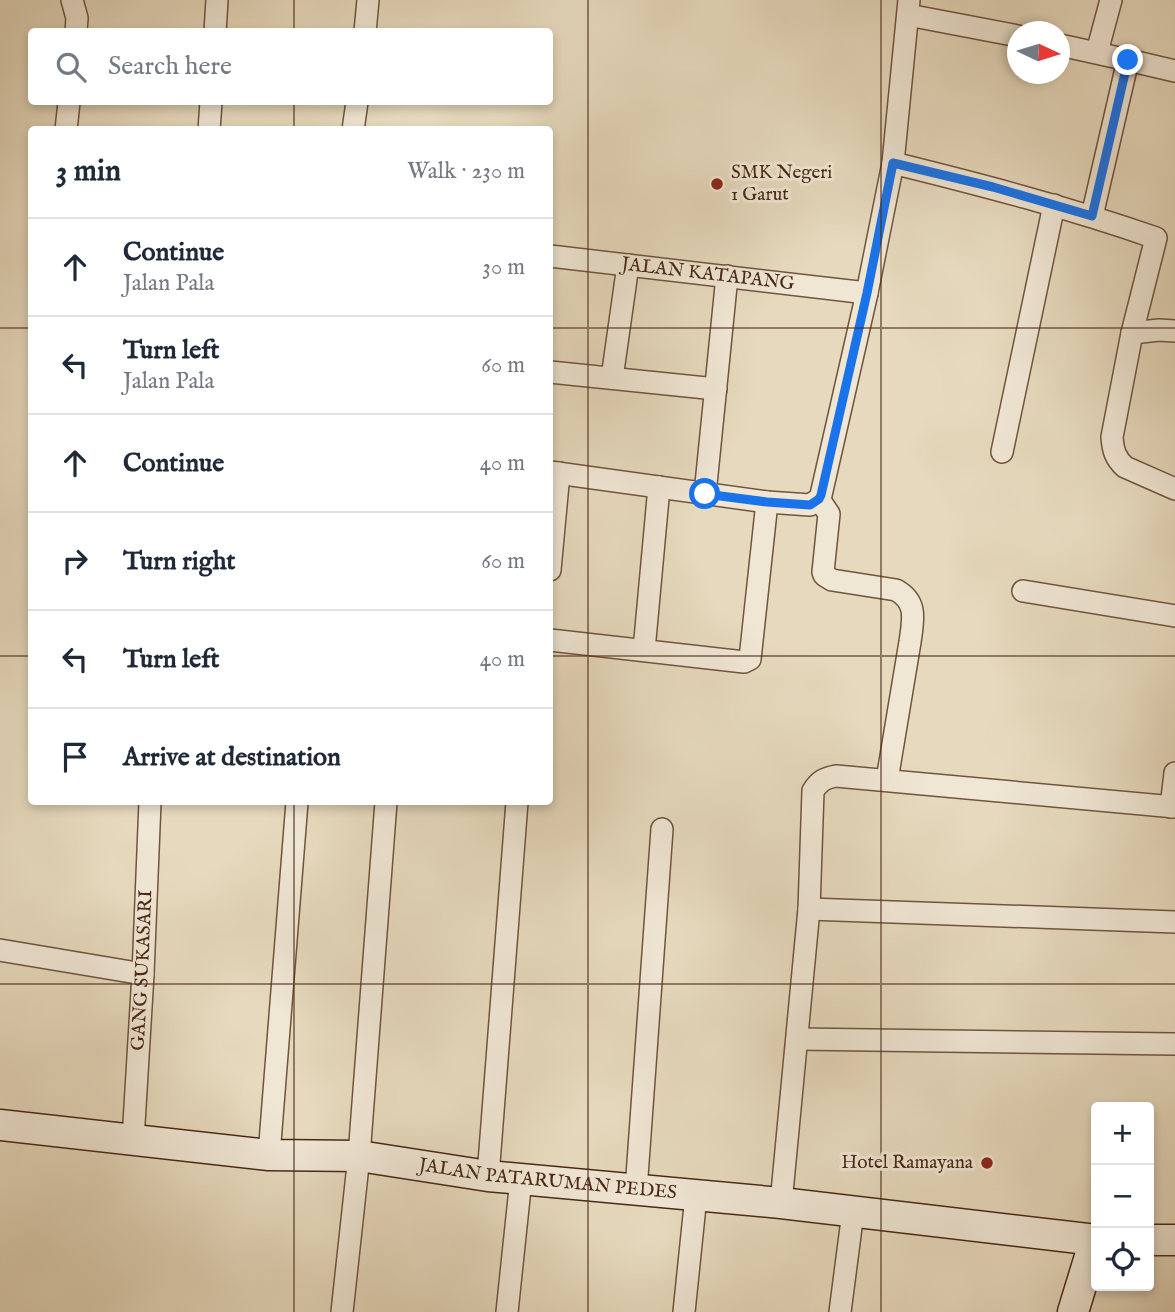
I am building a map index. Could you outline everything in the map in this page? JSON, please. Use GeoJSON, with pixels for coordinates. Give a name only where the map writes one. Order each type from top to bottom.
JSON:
{"type":"FeatureCollection","features":[{"type":"Feature","properties":{"kind":"street"},"geometry":{"type":"LineString","coordinates":[[72,0],[76,28]]}},
{"type":"Feature","properties":{"kind":"street"},"geometry":{"type":"LineString","coordinates":[[215,28],[217,0]]}},
{"type":"Feature","properties":{"kind":"street"},"geometry":{"type":"LineString","coordinates":[[365,28],[368,0]]}},
{"type":"Feature","properties":{"kind":"street"},"geometry":{"type":"LineString","coordinates":[[1097,52],[1111,0]]}},
{"type":"Feature","properties":{"kind":"street"},"geometry":{"type":"LineString","coordinates":[[553,497],[554,473],[767,502],[810,505],[819,499],[867,293],[893,163],[909,8],[1007,33]]}},
{"type":"Feature","properties":{"kind":"street"},"geometry":{"type":"LineString","coordinates":[[1070,47],[1175,71]]}},
{"type":"Feature","properties":{"kind":"street"},"geometry":{"type":"LineString","coordinates":[[1092,216],[1128,60]]}},
{"type":"Feature","properties":{"kind":"street"},"geometry":{"type":"LineString","coordinates":[[66,126],[69,105]]}},
{"type":"Feature","properties":{"kind":"street"},"geometry":{"type":"LineString","coordinates":[[209,126],[211,105]]}},
{"type":"Feature","properties":{"kind":"street"},"geometry":{"type":"LineString","coordinates":[[354,126],[357,105]]}},
{"type":"Feature","properties":{"kind":"street"},"geometry":{"type":"LineString","coordinates":[[893,163],[993,187],[1166,241],[1132,333],[1112,437],[1113,451],[1125,467],[1175,489]]}},
{"type":"Feature","properties":{"kind":"street"},"geometry":{"type":"LineString","coordinates":[[1003,452],[1054,205]]}},
{"type":"Feature","properties":{"kind":"street","name":"JALAN KATAPANG"},"geometry":{"type":"LineString","coordinates":[[553,256],[867,293]]}},
{"type":"Feature","properties":{"kind":"street"},"geometry":{"type":"LineString","coordinates":[[612,378],[628,265]]}},
{"type":"Feature","properties":{"kind":"street"},"geometry":{"type":"LineString","coordinates":[[705,494],[727,276]]}},
{"type":"Feature","properties":{"kind":"street"},"geometry":{"type":"LineString","coordinates":[[1132,333],[1175,331]]}},
{"type":"Feature","properties":{"kind":"street"},"geometry":{"type":"LineString","coordinates":[[553,372],[716,389]]}},
{"type":"Feature","properties":{"kind":"street"},"geometry":{"type":"LineString","coordinates":[[645,650],[659,487]]}},
{"type":"Feature","properties":{"kind":"street"},"geometry":{"type":"LineString","coordinates":[[819,499],[829,514],[824,575],[832,580],[896,590],[905,595],[911,605],[913,620],[910,642],[887,780]]}},
{"type":"Feature","properties":{"kind":"street"},"geometry":{"type":"LineString","coordinates":[[553,640],[748,661],[767,502]]}},
{"type":"Feature","properties":{"kind":"street"},"geometry":{"type":"LineString","coordinates":[[1023,591],[1175,616]]}},
{"type":"Feature","properties":{"kind":"street"},"geometry":{"type":"LineString","coordinates":[[781,1203],[809,909],[813,791],[817,783],[836,776],[1173,807],[1175,773]]}},
{"type":"Feature","properties":{"kind":"street","name":"GANG SUKASARI"},"geometry":{"type":"LineString","coordinates":[[133,1140],[150,805]]}},
{"type":"Feature","properties":{"kind":"street"},"geometry":{"type":"LineString","coordinates":[[269,1155],[297,805]]}},
{"type":"Feature","properties":{"kind":"street"},"geometry":{"type":"LineString","coordinates":[[342,1312],[359,1156],[386,805]]}},
{"type":"Feature","properties":{"kind":"street"},"geometry":{"type":"LineString","coordinates":[[488,1176],[517,805]]}},
{"type":"Feature","properties":{"kind":"street"},"geometry":{"type":"LineString","coordinates":[[636,1190],[662,829]]}},
{"type":"Feature","properties":{"kind":"street"},"geometry":{"type":"LineString","coordinates":[[809,909],[1175,922]]}},
{"type":"Feature","properties":{"kind":"street"},"geometry":{"type":"LineString","coordinates":[[0,950],[143,974]]}},
{"type":"Feature","properties":{"kind":"street"},"geometry":{"type":"LineString","coordinates":[[797,1038],[1175,1044]]}},
{"type":"Feature","properties":{"kind":"street","name":"JALAN PATARUMAN PEDES"},"geometry":{"type":"LineString","coordinates":[[0,1125],[269,1155],[359,1156],[488,1176],[781,1203],[1091,1239]]}},
{"type":"Feature","properties":{"kind":"street"},"geometry":{"type":"LineString","coordinates":[[507,1312],[521,1179]]}},
{"type":"Feature","properties":{"kind":"street"},"geometry":{"type":"LineString","coordinates":[[684,1312],[696,1196]]}},
{"type":"Feature","properties":{"kind":"street"},"geometry":{"type":"LineString","coordinates":[[840,1312],[853,1212]]}},
{"type":"Feature","properties":{"kind":"street"},"geometry":{"type":"LineString","coordinates":[[1154,1240],[1175,1240]]}},
{"type":"Feature","properties":{"kind":"street"},"geometry":{"type":"LineString","coordinates":[[1073,1312],[1091,1256]]}},
{"type":"Feature","properties":{"kind":"place","name":"SMK Negeri 1 Garut"},"geometry":{"type":"Point","coordinates":[717,184]}},
{"type":"Feature","properties":{"kind":"place","name":"Hotel Ramayana"},"geometry":{"type":"Point","coordinates":[987,1163]}},
{"type":"Feature","properties":{"kind":"route"},"geometry":{"type":"LineString","coordinates":[[705,494],[810,505],[819,499],[867,293],[893,163],[993,187],[1092,216],[1128,60]]}}]}
